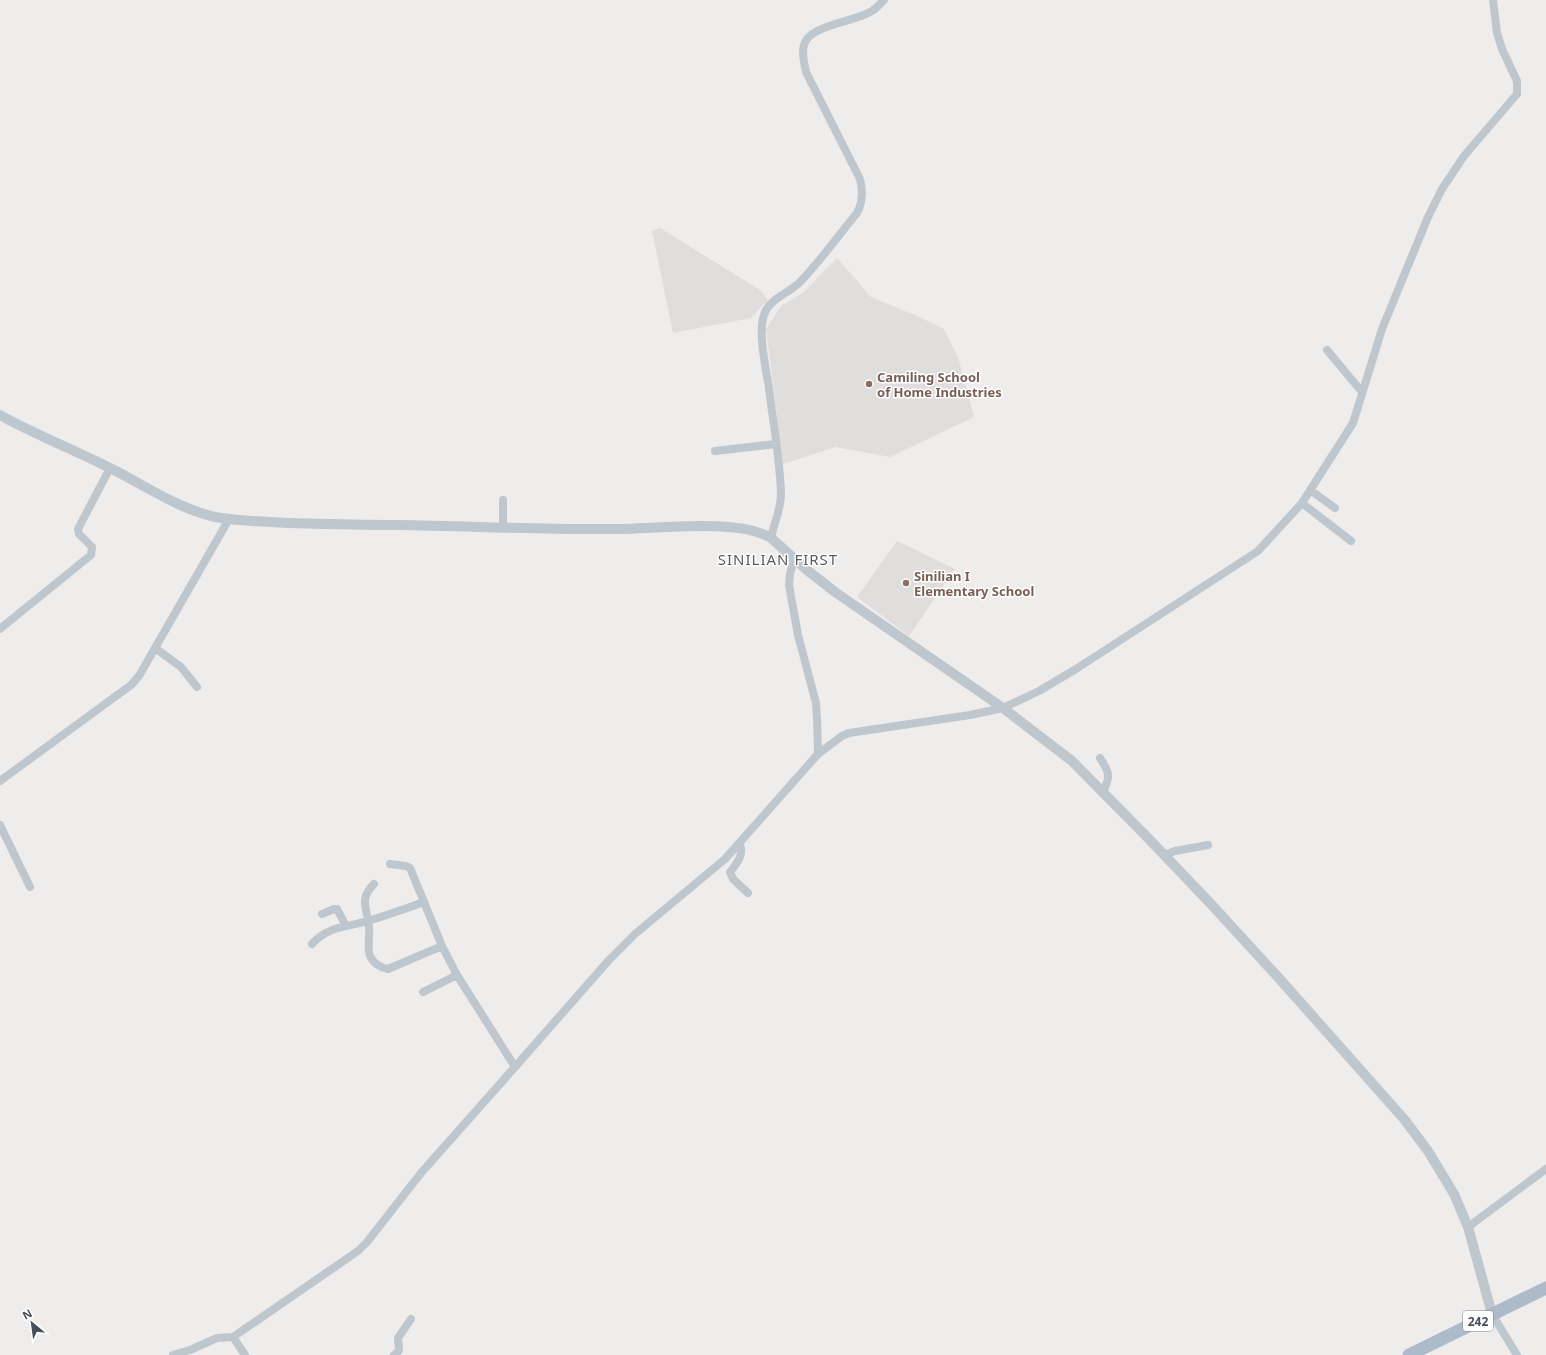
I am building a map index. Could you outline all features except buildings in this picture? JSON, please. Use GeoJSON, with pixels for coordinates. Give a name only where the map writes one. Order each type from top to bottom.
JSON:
{"type":"FeatureCollection","features":[{"type":"Feature","properties":{"kind":"main road","name":"242"},"geometry":{"type":"LineString","coordinates":[[1409,1355],[1546,1288]]}},
{"type":"Feature","properties":{"kind":"street"},"geometry":{"type":"LineString","coordinates":[[771,538],[780,508],[781,495],[764,351],[762,329],[764,314],[770,304],[796,286],[808,273],[857,213],[860,207],[862,193],[860,179],[806,72],[804,45],[807,39],[817,31],[870,12],[884,0]]}},
{"type":"Feature","properties":{"kind":"street"},"geometry":{"type":"LineString","coordinates":[[173,1355],[190,1350],[218,1338],[233,1337],[358,1251],[367,1242],[421,1173],[609,960],[635,934],[725,859],[818,754],[842,736],[849,733],[970,715],[1003,708],[1039,691],[1076,669],[1258,551],[1302,503],[1353,423],[1382,329],[1428,216],[1438,196],[1464,156],[1517,94],[1517,81],[1502,49],[1497,33],[1493,0]]}},
{"type":"Feature","properties":{"kind":"street"},"geometry":{"type":"LineString","coordinates":[[1327,350],[1362,392]]}},
{"type":"Feature","properties":{"kind":"street"},"geometry":{"type":"LineString","coordinates":[[2,418],[110,468],[191,509],[209,515],[229,519],[322,524],[617,530],[722,527],[754,531],[771,538],[794,559],[835,592],[1003,708],[1072,761],[1164,855],[1277,976],[1404,1119],[1428,1151],[1454,1194],[1468,1227],[1492,1314],[1516,1355]]}},
{"type":"Feature","properties":{"kind":"street"},"geometry":{"type":"LineString","coordinates":[[715,451],[776,444]]}},
{"type":"Feature","properties":{"kind":"street"},"geometry":{"type":"LineString","coordinates":[[0,629],[91,555],[92,547],[80,534],[78,529],[110,468]]}},
{"type":"Feature","properties":{"kind":"street"},"geometry":{"type":"LineString","coordinates":[[1310,490],[1335,508]]}},
{"type":"Feature","properties":{"kind":"street"},"geometry":{"type":"LineString","coordinates":[[503,500],[503,527]]}},
{"type":"Feature","properties":{"kind":"street"},"geometry":{"type":"LineString","coordinates":[[1302,503],[1351,541]]}},
{"type":"Feature","properties":{"kind":"street"},"geometry":{"type":"LineString","coordinates":[[0,781],[127,690],[139,676],[229,519]]}},
{"type":"Feature","properties":{"kind":"street"},"geometry":{"type":"LineString","coordinates":[[794,559],[789,585],[798,635],[816,703],[818,719],[818,754]]}},
{"type":"Feature","properties":{"kind":"street"},"geometry":{"type":"LineString","coordinates":[[155,648],[181,667],[197,687]]}},
{"type":"Feature","properties":{"kind":"street"},"geometry":{"type":"LineString","coordinates":[[1100,758],[1108,770],[1109,775],[1107,784],[1102,793]]}},
{"type":"Feature","properties":{"kind":"street"},"geometry":{"type":"LineString","coordinates":[[0,825],[30,887]]}},
{"type":"Feature","properties":{"kind":"street"},"geometry":{"type":"LineString","coordinates":[[739,843],[742,851],[739,859],[730,872],[733,879],[748,893]]}},
{"type":"Feature","properties":{"kind":"street"},"geometry":{"type":"LineString","coordinates":[[1164,855],[1175,851],[1208,845]]}},
{"type":"Feature","properties":{"kind":"street"},"geometry":{"type":"LineString","coordinates":[[390,864],[410,868],[442,946],[457,975],[515,1066]]}},
{"type":"Feature","properties":{"kind":"street"},"geometry":{"type":"LineString","coordinates":[[374,884],[368,890],[365,904],[368,921],[370,957],[376,964],[388,969],[442,946]]}},
{"type":"Feature","properties":{"kind":"street"},"geometry":{"type":"LineString","coordinates":[[312,944],[325,932],[368,921],[424,902]]}},
{"type":"Feature","properties":{"kind":"street"},"geometry":{"type":"LineString","coordinates":[[322,914],[337,909],[346,926]]}},
{"type":"Feature","properties":{"kind":"street"},"geometry":{"type":"LineString","coordinates":[[422,992],[457,975]]}},
{"type":"Feature","properties":{"kind":"street"},"geometry":{"type":"LineString","coordinates":[[1468,1227],[1546,1169]]}},
{"type":"Feature","properties":{"kind":"street"},"geometry":{"type":"LineString","coordinates":[[394,1355],[397,1354],[399,1350],[398,1338],[412,1319]]}},
{"type":"Feature","properties":{"kind":"street"},"geometry":{"type":"LineString","coordinates":[[233,1337],[245,1355]]}},
{"type":"Feature","properties":{"kind":"shaded area"},"geometry":{"type":"Polygon","coordinates":[[[660,228],[760,290],[768,300],[751,318],[673,333],[652,231],[660,228]]]}},
{"type":"Feature","properties":{"kind":"shaded area","name":"Camiling School of Home Industries"},"geometry":{"type":"Polygon","coordinates":[[[837,258],[871,297],[944,329],[958,357],[974,417],[890,457],[836,447],[783,464],[766,329],[781,306],[803,293],[837,258]]]}},
{"type":"Feature","properties":{"kind":"shaded area","name":"Sinilian I Elementary School"},"geometry":{"type":"Polygon","coordinates":[[[897,541],[955,569],[909,636],[857,597],[897,541]]]}},
{"type":"Feature","properties":{"kind":"place","name":"Camiling School of Home Industries"},"geometry":{"type":"Point","coordinates":[869,384]}},
{"type":"Feature","properties":{"kind":"place","name":"Sinilian I Elementary School"},"geometry":{"type":"Point","coordinates":[906,583]}},
{"type":"Feature","properties":{"kind":"district","name":"SINILIAN FIRST"},"geometry":{"type":"Point","coordinates":[778,559]}}]}
